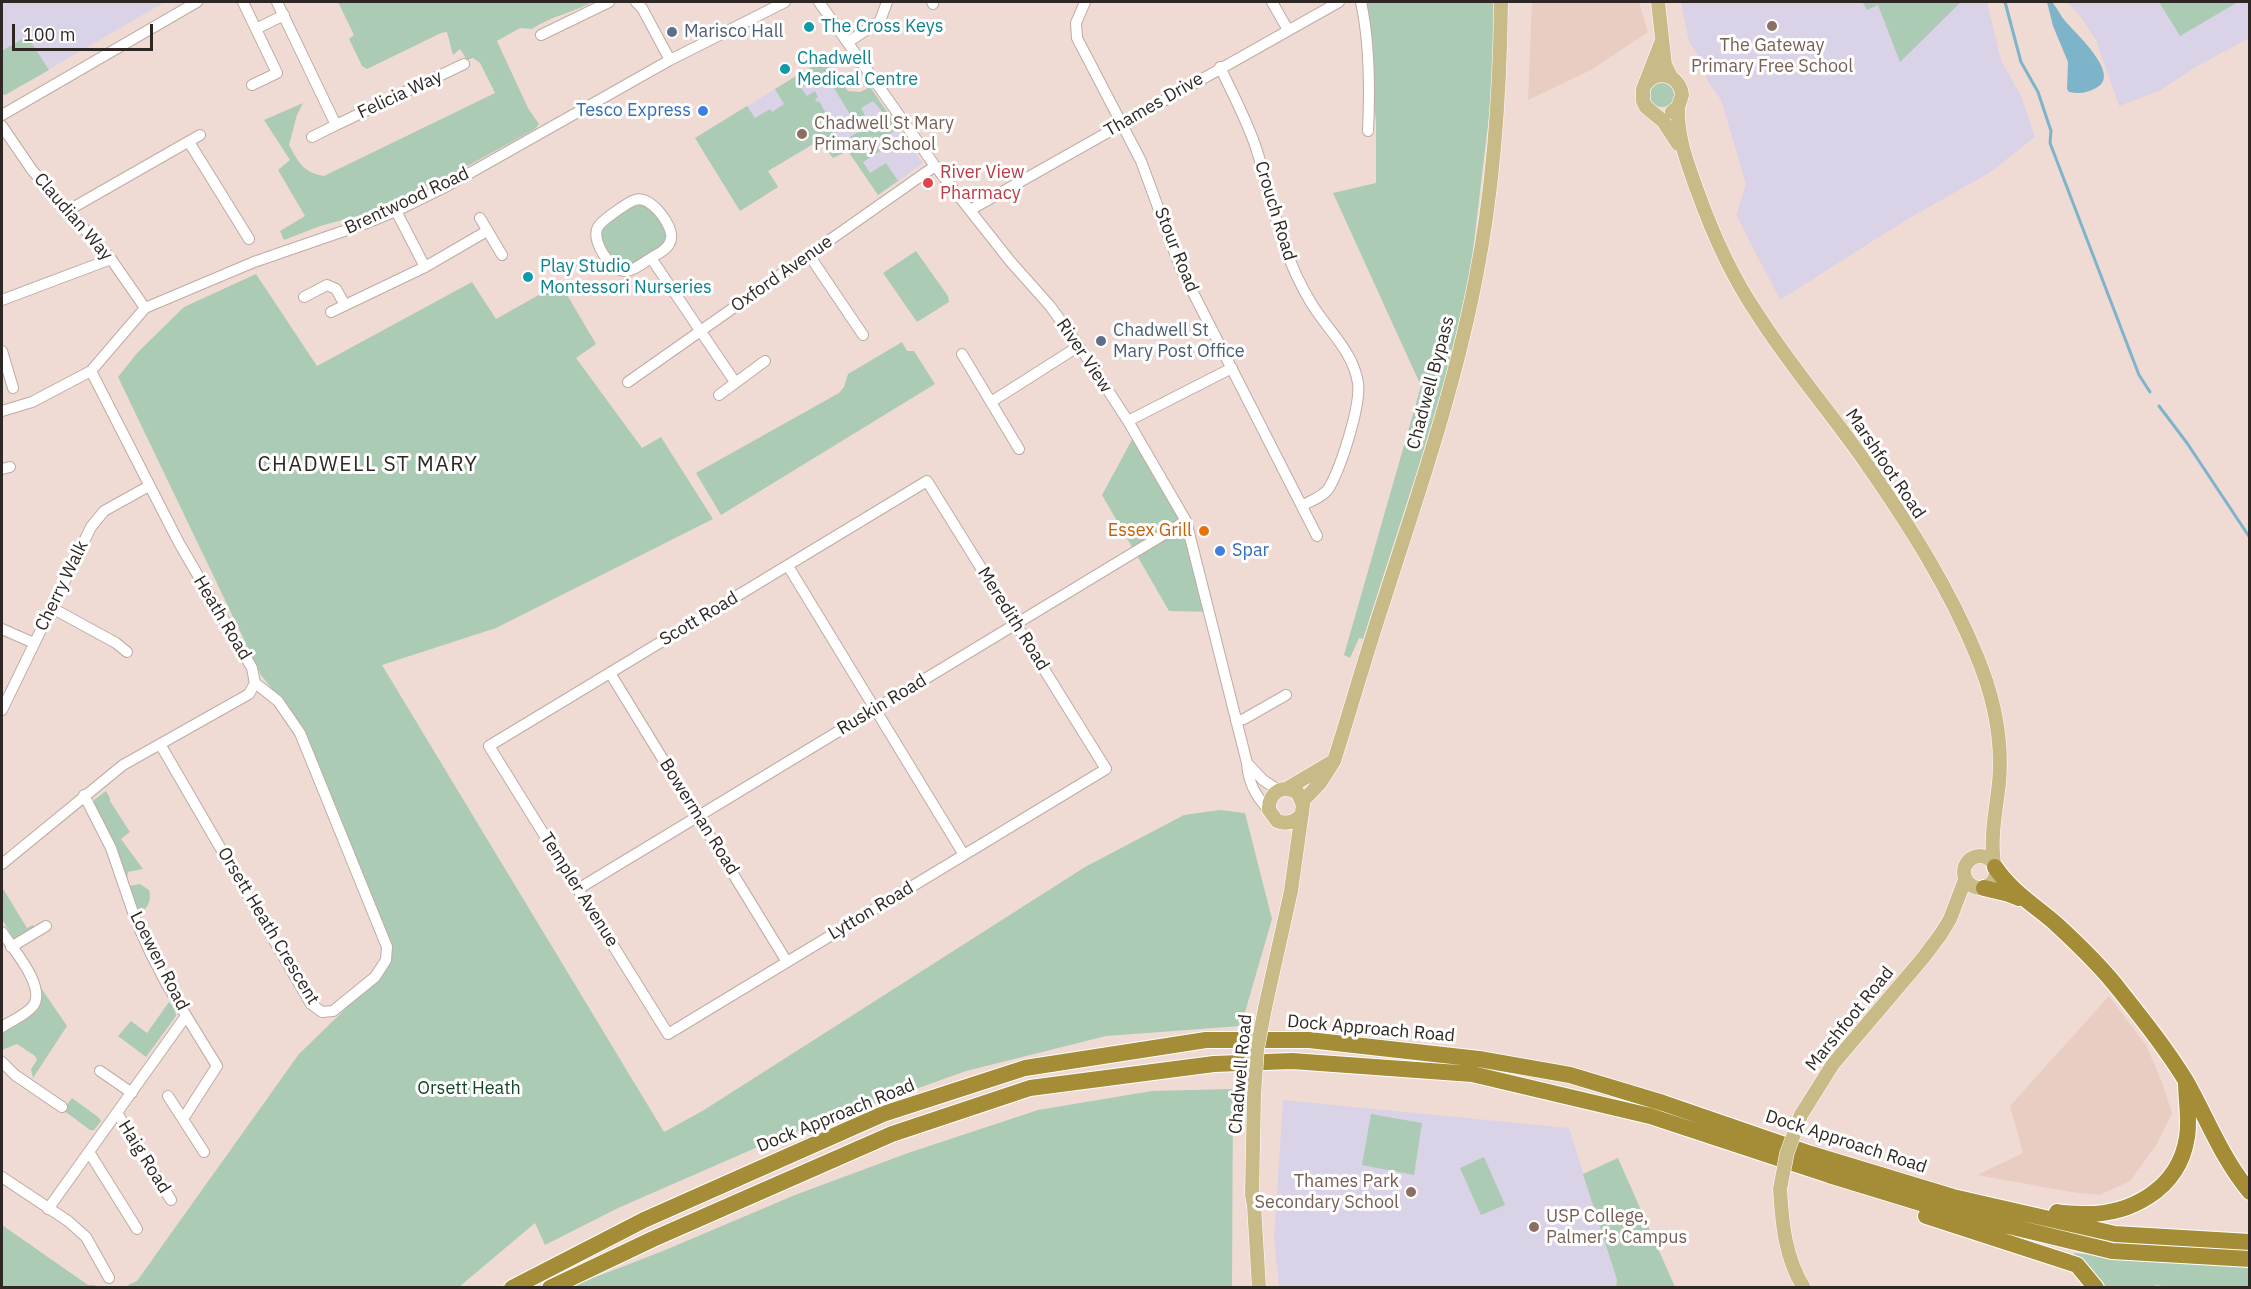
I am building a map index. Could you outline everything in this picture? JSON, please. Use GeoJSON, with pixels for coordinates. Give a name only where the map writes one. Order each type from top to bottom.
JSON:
{"type":"FeatureCollection","features":[{"type":"Feature","properties":{"kind":"highway"},"geometry":{"type":"LineString","coordinates":[[1994,866],[2012,889],[2054,922],[2101,968],[2171,1058],[2220,1148],[2250,1192]]}},
{"type":"Feature","properties":{"kind":"highway"},"geometry":{"type":"LineString","coordinates":[[1983,888],[2009,894],[2028,902]]}},
{"type":"Feature","properties":{"kind":"highway","name":"Dock Approach Road"},"geometry":{"type":"LineString","coordinates":[[512,1287],[644,1220],[883,1114],[1025,1068],[1206,1040],[1308,1040],[1479,1059],[1570,1075],[1684,1110],[1811,1154],[1953,1197],[2115,1234],[2250,1242]]}},
{"type":"Feature","properties":{"kind":"highway","name":"Dock Approach Road"},"geometry":{"type":"LineString","coordinates":[[550,1287],[653,1239],[903,1131],[1030,1088],[1214,1064],[1292,1061],[1472,1074],[1650,1116],[1947,1211],[2112,1251],[2250,1259]]}},
{"type":"Feature","properties":{"kind":"highway"},"geometry":{"type":"LineString","coordinates":[[1811,1154],[2012,1199],[2062,1213],[2093,1214],[2119,1211],[2145,1199],[2164,1184],[2176,1167],[2187,1138],[2186,1082]]}},
{"type":"Feature","properties":{"kind":"highway"},"geometry":{"type":"LineString","coordinates":[[1829,1175],[1920,1214],[2078,1265],[2096,1287]]}},
{"type":"Feature","properties":{"kind":"main road","name":"Chadwell Bypass"},"geometry":{"type":"LineString","coordinates":[[1302,807],[1334,761],[1452,380],[1476,277],[1490,197],[1501,75],[1501,2]]}},
{"type":"Feature","properties":{"kind":"main road","name":"Marshfoot Road"},"geometry":{"type":"LineString","coordinates":[[1658,2],[1665,65],[1682,91],[1678,107],[1683,152],[1712,229],[1748,300],[1889,497],[1967,632],[1986,680],[1994,710],[1999,756],[1992,851],[1994,866]]}},
{"type":"Feature","properties":{"kind":"main road","name":"Marshfoot Road"},"geometry":{"type":"LineString","coordinates":[[1661,43],[1643,89],[1643,101],[1646,107],[1656,114],[1669,129],[1683,152]]}},
{"type":"Feature","properties":{"kind":"main road"},"geometry":{"type":"LineString","coordinates":[[1643,89],[1652,77],[1663,75],[1671,77]]}},
{"type":"Feature","properties":{"kind":"main road"},"geometry":{"type":"LineString","coordinates":[[1656,114],[1668,114],[1678,107]]}},
{"type":"Feature","properties":{"kind":"main road"},"geometry":{"type":"LineString","coordinates":[[1283,789],[1298,793],[1302,807],[1293,822],[1282,823],[1273,818],[1269,810],[1270,799],[1283,789],[1334,761]]}},
{"type":"Feature","properties":{"kind":"main road","name":"Chadwell Road"},"geometry":{"type":"LineString","coordinates":[[1259,1287],[1252,1195],[1257,1050],[1296,867],[1302,807]]}},
{"type":"Feature","properties":{"kind":"main road","name":"Marshfoot Road"},"geometry":{"type":"LineString","coordinates":[[1971,858],[1981,846],[1994,816]]}},
{"type":"Feature","properties":{"kind":"main road","name":"Chadwell Road"},"geometry":{"type":"LineString","coordinates":[[1282,823],[1290,838],[1296,867]]}},
{"type":"Feature","properties":{"kind":"main road"},"geometry":{"type":"LineString","coordinates":[[1985,857],[1994,866],[1996,874],[1993,882],[1983,888],[1971,886],[1965,880],[1963,869],[1971,858],[1985,857]]}},
{"type":"Feature","properties":{"kind":"main road","name":"Marshfoot Road"},"geometry":{"type":"LineString","coordinates":[[1950,919],[1965,880]]}},
{"type":"Feature","properties":{"kind":"main road","name":"Marshfoot Road"},"geometry":{"type":"LineString","coordinates":[[1804,1287],[1793,1266],[1784,1233],[1780,1190],[1787,1153],[1801,1115],[1833,1064],[1923,958],[1950,919],[1967,900],[1983,888]]}},
{"type":"Feature","properties":{"kind":"street"},"geometry":{"type":"LineString","coordinates":[[2,115],[197,2]]}},
{"type":"Feature","properties":{"kind":"street"},"geometry":{"type":"LineString","coordinates":[[243,2],[276,73],[252,85]]}},
{"type":"Feature","properties":{"kind":"street","name":"Felicia Way"},"geometry":{"type":"LineString","coordinates":[[277,2],[336,125]]}},
{"type":"Feature","properties":{"kind":"street"},"geometry":{"type":"LineString","coordinates":[[541,35],[609,2]]}},
{"type":"Feature","properties":{"kind":"street"},"geometry":{"type":"LineString","coordinates":[[636,2],[642,8],[670,60]]}},
{"type":"Feature","properties":{"kind":"street","name":"Brentwood Road"},"geometry":{"type":"LineString","coordinates":[[2,411],[32,402],[90,371],[145,308],[254,262],[368,223],[396,211],[447,186],[670,60],[785,2]]}},
{"type":"Feature","properties":{"kind":"street","name":"River View"},"geometry":{"type":"LineString","coordinates":[[819,2],[935,166],[1050,306],[1079,346],[1128,421],[1186,522],[1214,625],[1248,778],[1259,801],[1269,810]]}},
{"type":"Feature","properties":{"kind":"street"},"geometry":{"type":"LineString","coordinates":[[848,42],[880,21],[887,2]]}},
{"type":"Feature","properties":{"kind":"street","name":"Stour Road"},"geometry":{"type":"LineString","coordinates":[[1085,2],[1076,23],[1077,38],[1141,161],[1180,267],[1317,536]]}},
{"type":"Feature","properties":{"kind":"street"},"geometry":{"type":"LineString","coordinates":[[1272,2],[1288,30]]}},
{"type":"Feature","properties":{"kind":"street","name":"Thames Drive"},"geometry":{"type":"LineString","coordinates":[[970,210],[1220,67],[1339,2]]}},
{"type":"Feature","properties":{"kind":"street"},"geometry":{"type":"LineString","coordinates":[[1361,2],[1365,21],[1368,63],[1368,131]]}},
{"type":"Feature","properties":{"kind":"street"},"geometry":{"type":"LineString","coordinates":[[256,29],[284,15]]}},
{"type":"Feature","properties":{"kind":"street","name":"Felicia Way"},"geometry":{"type":"LineString","coordinates":[[312,137],[464,64]]}},
{"type":"Feature","properties":{"kind":"street","name":"Crouch Road"},"geometry":{"type":"LineString","coordinates":[[1220,67],[1257,151],[1276,225],[1290,262],[1310,302],[1351,358],[1358,382],[1359,400],[1340,461],[1328,490],[1303,505]]}},
{"type":"Feature","properties":{"kind":"street","name":"Claudian Way"},"geometry":{"type":"LineString","coordinates":[[2,126],[32,170],[111,259],[145,308]]}},
{"type":"Feature","properties":{"kind":"street"},"geometry":{"type":"LineString","coordinates":[[67,211],[200,135]]}},
{"type":"Feature","properties":{"kind":"street"},"geometry":{"type":"LineString","coordinates":[[189,142],[250,240]]}},
{"type":"Feature","properties":{"kind":"street","name":"Oxford Avenue"},"geometry":{"type":"LineString","coordinates":[[628,382],[935,166]]}},
{"type":"Feature","properties":{"kind":"street"},"geometry":{"type":"LineString","coordinates":[[644,198],[651,202],[670,228],[671,238],[666,248],[651,258],[630,271],[620,271],[613,266],[597,243],[596,233],[599,225],[635,199],[644,198]]}},
{"type":"Feature","properties":{"kind":"street"},"geometry":{"type":"LineString","coordinates":[[396,211],[425,267]]}},
{"type":"Feature","properties":{"kind":"street"},"geometry":{"type":"LineString","coordinates":[[480,218],[502,255]]}},
{"type":"Feature","properties":{"kind":"street"},"geometry":{"type":"LineString","coordinates":[[331,312],[425,267],[487,231]]}},
{"type":"Feature","properties":{"kind":"street"},"geometry":{"type":"LineString","coordinates":[[809,255],[862,335]]}},
{"type":"Feature","properties":{"kind":"street"},"geometry":{"type":"LineString","coordinates":[[651,258],[735,382]]}},
{"type":"Feature","properties":{"kind":"street"},"geometry":{"type":"LineString","coordinates":[[2,300],[111,259]]}},
{"type":"Feature","properties":{"kind":"street"},"geometry":{"type":"LineString","coordinates":[[304,297],[327,285],[336,289],[345,305]]}},
{"type":"Feature","properties":{"kind":"street"},"geometry":{"type":"LineString","coordinates":[[991,402],[1079,346]]}},
{"type":"Feature","properties":{"kind":"street"},"geometry":{"type":"LineString","coordinates":[[2,351],[13,387]]}},
{"type":"Feature","properties":{"kind":"street"},"geometry":{"type":"LineString","coordinates":[[962,354],[1019,449]]}},
{"type":"Feature","properties":{"kind":"street"},"geometry":{"type":"LineString","coordinates":[[719,395],[765,361]]}},
{"type":"Feature","properties":{"kind":"street"},"geometry":{"type":"LineString","coordinates":[[1128,421],[1232,368]]}},
{"type":"Feature","properties":{"kind":"street","name":"Heath Road"},"geometry":{"type":"LineString","coordinates":[[2,864],[123,765],[249,694],[255,683],[252,668],[178,543],[90,371]]}},
{"type":"Feature","properties":{"kind":"street","name":"Scott Road"},"geometry":{"type":"LineString","coordinates":[[489,746],[927,481],[935,494]]}},
{"type":"Feature","properties":{"kind":"street","name":"Cherry Walk"},"geometry":{"type":"LineString","coordinates":[[2,710],[91,527],[104,511],[149,486]]}},
{"type":"Feature","properties":{"kind":"street","name":"Meredith Road"},"geometry":{"type":"LineString","coordinates":[[935,494],[1106,769],[1074,788]]}},
{"type":"Feature","properties":{"kind":"street","name":"Ruskin Road"},"geometry":{"type":"LineString","coordinates":[[578,889],[1186,522]]}},
{"type":"Feature","properties":{"kind":"street"},"geometry":{"type":"LineString","coordinates":[[788,566],[964,855]]}},
{"type":"Feature","properties":{"kind":"street"},"geometry":{"type":"LineString","coordinates":[[52,608],[113,648],[127,652]]}},
{"type":"Feature","properties":{"kind":"street"},"geometry":{"type":"LineString","coordinates":[[2,629],[34,643]]}},
{"type":"Feature","properties":{"kind":"street","name":"Bowerman Road"},"geometry":{"type":"LineString","coordinates":[[610,673],[787,962]]}},
{"type":"Feature","properties":{"kind":"street","name":"Orsett Heath Crescent"},"geometry":{"type":"LineString","coordinates":[[160,744],[311,1004],[322,1012],[333,1011],[375,977],[386,960],[387,947],[300,733],[278,701],[255,683]]}},
{"type":"Feature","properties":{"kind":"street"},"geometry":{"type":"LineString","coordinates":[[1236,721],[1283,701]]}},
{"type":"Feature","properties":{"kind":"street","name":"Templer Avenue"},"geometry":{"type":"LineString","coordinates":[[489,746],[668,1034]]}},
{"type":"Feature","properties":{"kind":"street"},"geometry":{"type":"LineString","coordinates":[[1246,763],[1263,780],[1283,789]]}},
{"type":"Feature","properties":{"kind":"street","name":"Lytton Road"},"geometry":{"type":"LineString","coordinates":[[668,1034],[1074,788]]}},
{"type":"Feature","properties":{"kind":"street","name":"Loewen Road"},"geometry":{"type":"LineString","coordinates":[[84,795],[111,848],[136,921],[150,952],[217,1066],[183,1119]]}},
{"type":"Feature","properties":{"kind":"street"},"geometry":{"type":"LineString","coordinates":[[12,947],[46,926]]}},
{"type":"Feature","properties":{"kind":"street"},"geometry":{"type":"LineString","coordinates":[[2,932],[34,982],[37,993],[34,1005],[2,1027]]}},
{"type":"Feature","properties":{"kind":"street","name":"Haig Road"},"geometry":{"type":"LineString","coordinates":[[48,1209],[186,1016]]}},
{"type":"Feature","properties":{"kind":"street"},"geometry":{"type":"LineString","coordinates":[[2,1062],[15,1074],[62,1107]]}},
{"type":"Feature","properties":{"kind":"street","name":"Haig Road"},"geometry":{"type":"LineString","coordinates":[[100,1071],[132,1093]]}},
{"type":"Feature","properties":{"kind":"street"},"geometry":{"type":"LineString","coordinates":[[168,1096],[204,1152]]}},
{"type":"Feature","properties":{"kind":"street","name":"Haig Road"},"geometry":{"type":"LineString","coordinates":[[117,1113],[171,1200]]}},
{"type":"Feature","properties":{"kind":"street"},"geometry":{"type":"LineString","coordinates":[[88,1152],[137,1229]]}},
{"type":"Feature","properties":{"kind":"street"},"geometry":{"type":"LineString","coordinates":[[2,1177],[68,1221],[86,1237],[109,1278]]}},
{"type":"Feature","properties":{"kind":"shaded area"},"geometry":{"type":"Polygon","coordinates":[[[2,2],[165,2],[5,95],[2,94],[2,2]]]}},
{"type":"Feature","properties":{"kind":"shaded area"},"geometry":{"type":"Polygon","coordinates":[[[1532,2],[1639,2],[1648,32],[1591,70],[1528,100],[1532,2]]]}},
{"type":"Feature","properties":{"kind":"shaded area"},"geometry":{"type":"Polygon","coordinates":[[[1681,2],[1987,2],[2001,60],[2022,98],[2035,137],[1989,173],[1906,220],[1780,300],[1736,215],[1746,184],[1721,100],[1708,82],[1702,62],[1689,42],[1681,2]]]}},
{"type":"Feature","properties":{"kind":"shaded area"},"geometry":{"type":"Polygon","coordinates":[[[2067,2],[2249,2],[2249,38],[2194,68],[2159,91],[2119,106],[2096,40],[2081,17],[2067,2]]]}},
{"type":"Feature","properties":{"kind":"shaded area","name":"Chadwell St Mary Primary School"},"geometry":{"type":"Polygon","coordinates":[[[819,62],[825,62],[848,91],[860,92],[870,87],[923,163],[878,195],[848,151],[833,158],[821,143],[815,143],[768,171],[778,187],[740,211],[695,138],[819,62]]]}},
{"type":"Feature","properties":{"kind":"shaded area"},"geometry":{"type":"Polygon","coordinates":[[[2109,996],[2146,1045],[2172,1113],[2157,1144],[2130,1181],[2100,1195],[1977,1175],[2023,1153],[2010,1106],[2109,996]]]}},
{"type":"Feature","properties":{"kind":"shaded area","name":"Thames Park Secondary School"},"geometry":{"type":"Polygon","coordinates":[[[1283,1100],[1569,1128],[1617,1280],[1616,1287],[1279,1287],[1274,1238],[1283,1100]]]}},
{"type":"Feature","properties":{"kind":"green space"},"geometry":{"type":"Polygon","coordinates":[[[338,2],[593,2],[532,29],[520,28],[497,41],[528,108],[539,124],[535,129],[444,179],[365,214],[320,226],[284,240],[280,231],[305,216],[278,170],[290,160],[264,120],[303,103],[297,115],[289,145],[302,166],[317,175],[324,176],[495,93],[480,63],[473,58],[467,60],[460,49],[453,55],[447,32],[367,69],[362,66],[349,39],[354,35],[338,2]]]}},
{"type":"Feature","properties":{"kind":"green space"},"geometry":{"type":"Polygon","coordinates":[[[1361,2],[1494,2],[1494,75],[1470,275],[1446,376],[1363,639],[1359,638],[1350,658],[1344,655],[1421,386],[1333,193],[1376,183],[1376,123],[1361,2]]]}},
{"type":"Feature","properties":{"kind":"green space"},"geometry":{"type":"Polygon","coordinates":[[[1961,2],[1900,62],[1878,5],[1867,10],[1863,3],[1961,2]]]}},
{"type":"Feature","properties":{"kind":"green space"},"geometry":{"type":"Polygon","coordinates":[[[2159,2],[2238,2],[2180,36],[2159,2]]]}},
{"type":"Feature","properties":{"kind":"green space"},"geometry":{"type":"Polygon","coordinates":[[[27,36],[49,70],[5,95],[2,94],[2,51],[27,36]]]}},
{"type":"Feature","properties":{"kind":"green space","name":"Chadwell St Mary Primary School"},"geometry":{"type":"Polygon","coordinates":[[[819,62],[825,62],[848,91],[860,92],[870,87],[898,128],[876,144],[880,151],[863,162],[870,173],[886,163],[898,181],[878,195],[848,151],[833,158],[821,143],[815,143],[768,171],[778,187],[740,211],[695,138],[747,106],[755,118],[770,109],[772,112],[784,104],[775,89],[819,62]],[[825,73],[801,88],[807,96],[815,91],[818,97],[815,99],[819,101],[828,117],[825,119],[840,143],[870,125],[875,133],[887,126],[882,117],[885,115],[873,101],[861,108],[865,115],[854,121],[825,73]]]}},
{"type":"Feature","properties":{"kind":"green space"},"geometry":{"type":"Polygon","coordinates":[[[1657,83],[1667,83],[1674,90],[1674,100],[1667,107],[1657,107],[1650,100],[1650,90],[1657,83]]]}},
{"type":"Feature","properties":{"kind":"green space"},"geometry":{"type":"Polygon","coordinates":[[[644,198],[670,228],[666,248],[620,271],[597,243],[599,224],[644,198]]]}},
{"type":"Feature","properties":{"kind":"green space"},"geometry":{"type":"Polygon","coordinates":[[[916,251],[948,296],[949,302],[917,322],[883,273],[916,251]]]}},
{"type":"Feature","properties":{"kind":"green space","name":"Orsett Heath"},"geometry":{"type":"Polygon","coordinates":[[[256,274],[317,366],[472,282],[496,319],[560,283],[596,344],[576,358],[642,448],[661,437],[713,519],[496,628],[382,665],[664,1132],[704,1110],[1085,867],[1184,815],[1220,810],[1245,813],[1272,919],[1241,1026],[1106,1036],[966,1071],[776,1139],[618,1208],[545,1245],[535,1223],[459,1287],[130,1287],[128,1285],[137,1281],[299,1054],[374,981],[390,945],[305,731],[261,675],[118,377],[138,352],[184,307],[256,274]]]}},
{"type":"Feature","properties":{"kind":"green space"},"geometry":{"type":"Polygon","coordinates":[[[902,342],[907,351],[914,351],[935,384],[721,515],[696,473],[839,393],[844,387],[848,374],[902,342]]]}},
{"type":"Feature","properties":{"kind":"green space"},"geometry":{"type":"Polygon","coordinates":[[[1135,434],[1186,521],[1210,612],[1169,611],[1102,495],[1135,434]]]}},
{"type":"Feature","properties":{"kind":"green space"},"geometry":{"type":"Polygon","coordinates":[[[106,791],[130,832],[121,839],[143,869],[128,872],[127,879],[114,842],[94,804],[94,800],[106,791]]]}},
{"type":"Feature","properties":{"kind":"green space"},"geometry":{"type":"Polygon","coordinates":[[[140,884],[149,890],[150,900],[139,914],[129,886],[140,884]]]}},
{"type":"Feature","properties":{"kind":"green space"},"geometry":{"type":"Polygon","coordinates":[[[2,887],[27,928],[33,925],[35,929],[14,940],[2,919],[2,887]]]}},
{"type":"Feature","properties":{"kind":"green space"},"geometry":{"type":"Polygon","coordinates":[[[37,982],[67,1026],[33,1078],[31,1069],[37,1060],[35,1056],[17,1044],[2,1050],[2,1031],[29,1012],[37,982]]]}},
{"type":"Feature","properties":{"kind":"green space"},"geometry":{"type":"Polygon","coordinates":[[[169,1002],[175,1009],[176,1016],[146,1057],[118,1036],[131,1021],[147,1033],[169,1002]]]}},
{"type":"Feature","properties":{"kind":"green space"},"geometry":{"type":"Polygon","coordinates":[[[1233,1089],[1232,1287],[567,1288],[663,1251],[795,1195],[908,1153],[1038,1110],[1152,1091],[1233,1089]]]}},
{"type":"Feature","properties":{"kind":"green space"},"geometry":{"type":"Polygon","coordinates":[[[72,1098],[101,1121],[94,1130],[90,1130],[63,1110],[72,1098]]]}},
{"type":"Feature","properties":{"kind":"green space"},"geometry":{"type":"Polygon","coordinates":[[[1371,1114],[1422,1123],[1414,1175],[1362,1165],[1371,1114]]]}},
{"type":"Feature","properties":{"kind":"green space"},"geometry":{"type":"Polygon","coordinates":[[[1484,1157],[1505,1205],[1481,1215],[1460,1168],[1484,1157]]]}},
{"type":"Feature","properties":{"kind":"green space"},"geometry":{"type":"Polygon","coordinates":[[[1618,1158],[1675,1287],[1616,1287],[1617,1280],[1583,1174],[1618,1158]]]}},
{"type":"Feature","properties":{"kind":"green space"},"geometry":{"type":"Polygon","coordinates":[[[2,1225],[88,1285],[96,1287],[2,1287],[2,1225]]]}},
{"type":"Feature","properties":{"kind":"green space"},"geometry":{"type":"Polygon","coordinates":[[[2074,1253],[2249,1264],[2249,1287],[2170,1288],[2157,1285],[2149,1288],[2101,1287],[2075,1261],[2074,1253]]]}},
{"type":"Feature","properties":{"kind":"water"},"geometry":{"type":"Polygon","coordinates":[[[2047,2],[2052,2],[2100,63],[2104,73],[2103,81],[2096,88],[2080,93],[2069,92],[2067,89],[2068,62],[2053,26],[2047,2]]]}},
{"type":"Feature","properties":{"kind":"waterway"},"geometry":{"type":"LineString","coordinates":[[2005,2],[2021,62],[2038,92],[2051,131],[2050,143],[2139,375],[2150,392]]}},
{"type":"Feature","properties":{"kind":"waterway"},"geometry":{"type":"LineString","coordinates":[[2159,406],[2187,443],[2250,538]]}},
{"type":"Feature","properties":{"kind":"place","name":"The Gateway Primary Free School"},"geometry":{"type":"Point","coordinates":[1772,26]}},
{"type":"Feature","properties":{"kind":"place","name":"The Cross Keys"},"geometry":{"type":"Point","coordinates":[809,27]}},
{"type":"Feature","properties":{"kind":"place","name":"Marisco Hall"},"geometry":{"type":"Point","coordinates":[672,32]}},
{"type":"Feature","properties":{"kind":"place","name":"Chadwell Medical Centre"},"geometry":{"type":"Point","coordinates":[785,69]}},
{"type":"Feature","properties":{"kind":"place","name":"Tesco Express"},"geometry":{"type":"Point","coordinates":[703,111]}},
{"type":"Feature","properties":{"kind":"place","name":"Chadwell St Mary Primary School"},"geometry":{"type":"Point","coordinates":[802,134]}},
{"type":"Feature","properties":{"kind":"place","name":"River View Pharmacy"},"geometry":{"type":"Point","coordinates":[928,183]}},
{"type":"Feature","properties":{"kind":"place","name":"Play Studio Montessori Nurseries"},"geometry":{"type":"Point","coordinates":[528,277]}},
{"type":"Feature","properties":{"kind":"place","name":"Chadwell St Mary Post Office"},"geometry":{"type":"Point","coordinates":[1101,341]}},
{"type":"Feature","properties":{"kind":"place","name":"Essex Grill"},"geometry":{"type":"Point","coordinates":[1204,531]}},
{"type":"Feature","properties":{"kind":"place","name":"Spar"},"geometry":{"type":"Point","coordinates":[1220,551]}},
{"type":"Feature","properties":{"kind":"place","name":"Thames Park Secondary School"},"geometry":{"type":"Point","coordinates":[1411,1192]}},
{"type":"Feature","properties":{"kind":"place","name":"USP College, Palmer's Campus"},"geometry":{"type":"Point","coordinates":[1534,1227]}},
{"type":"Feature","properties":{"kind":"district","name":"CHADWELL ST MARY"},"geometry":{"type":"Point","coordinates":[368,465]}}]}
